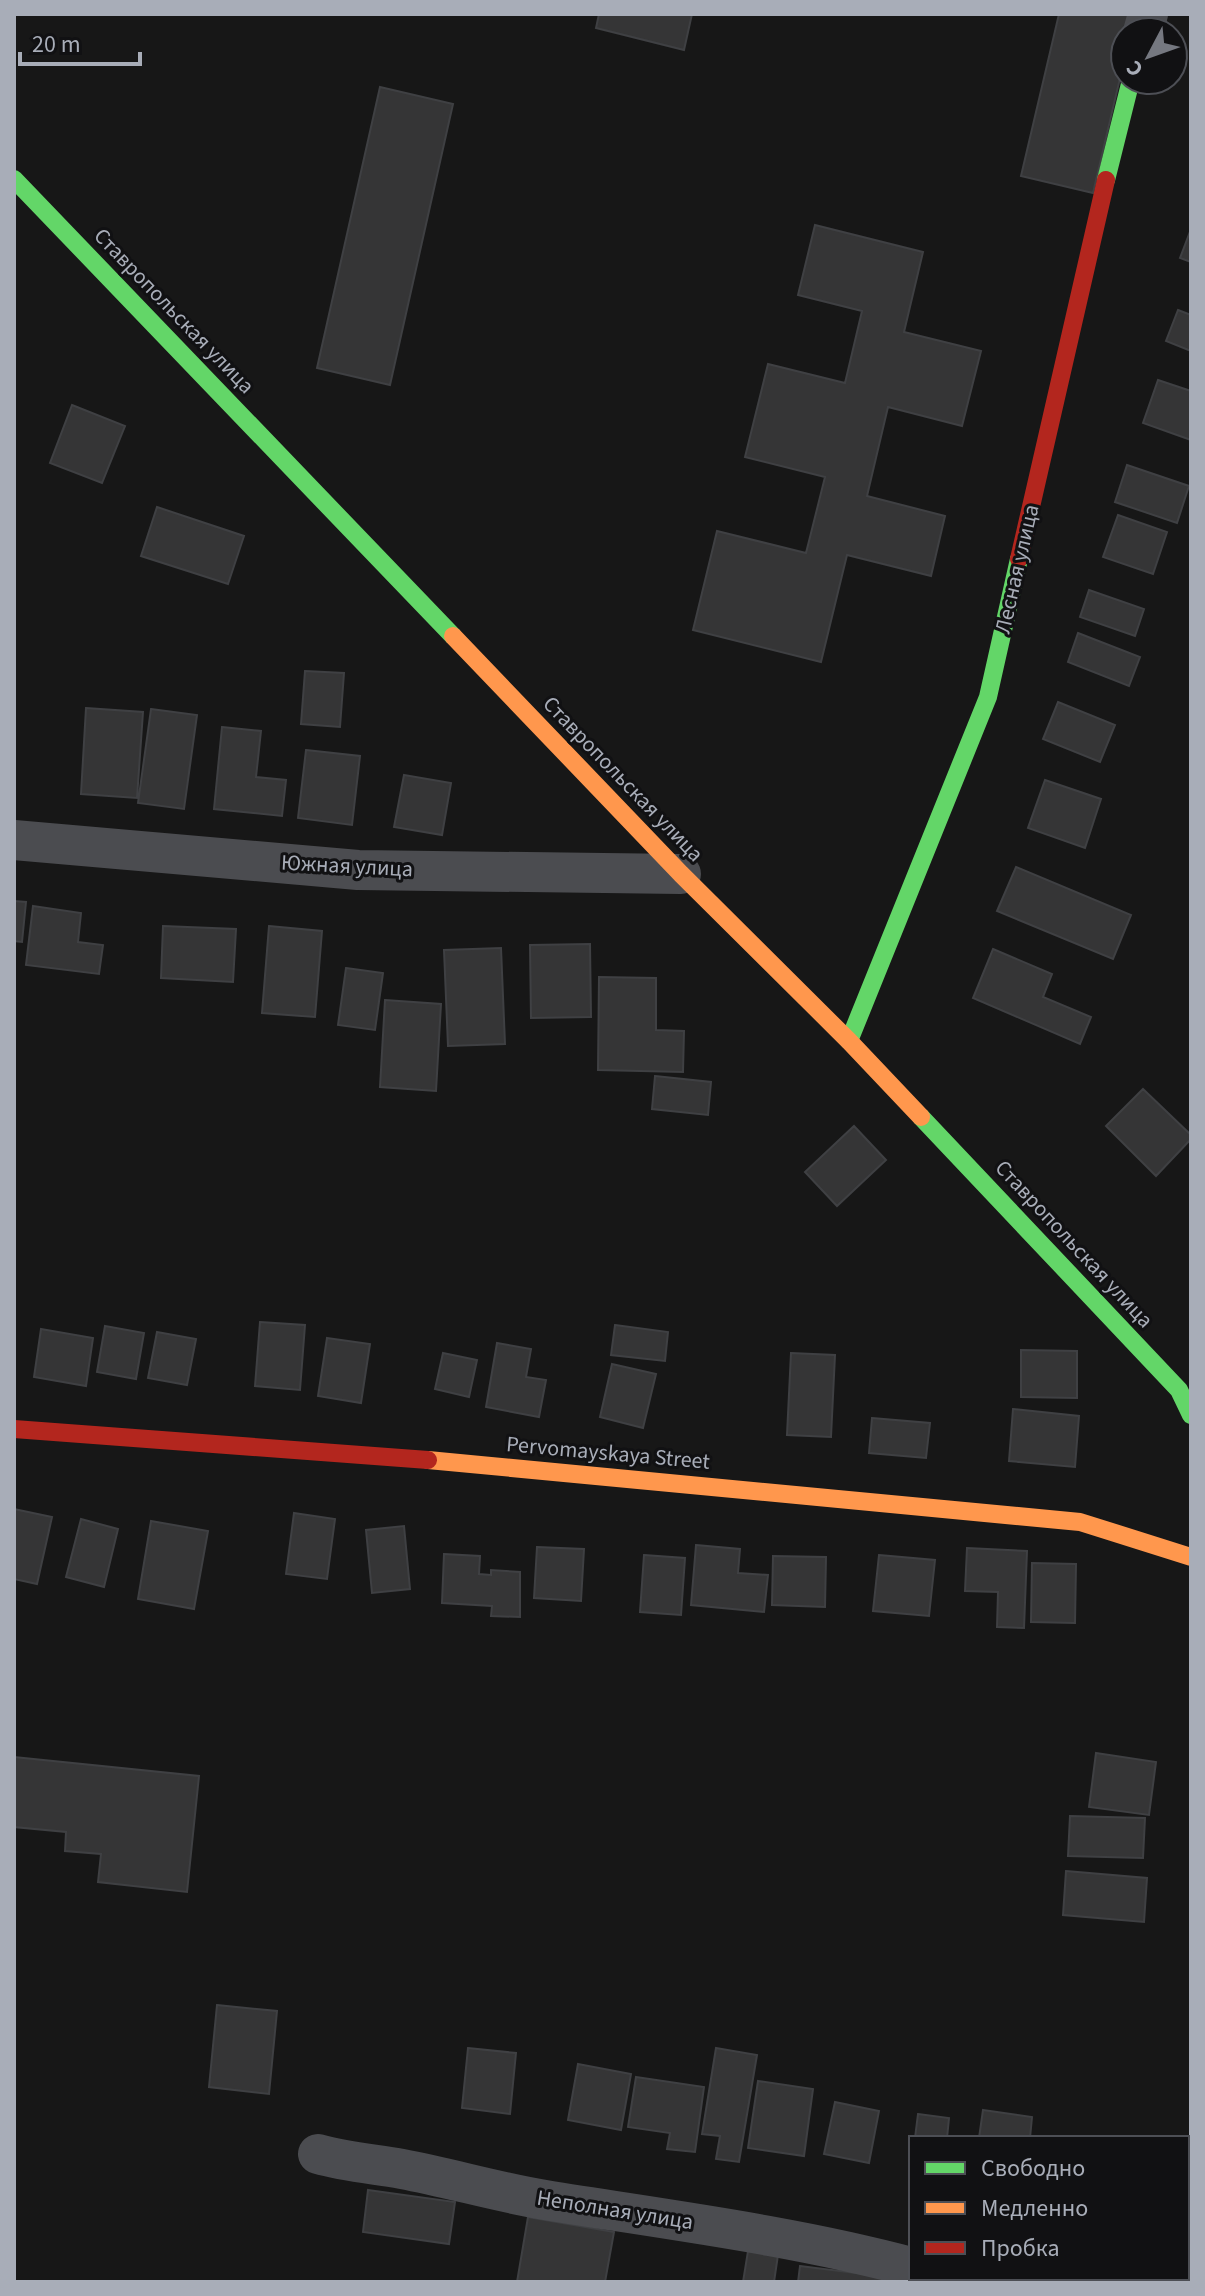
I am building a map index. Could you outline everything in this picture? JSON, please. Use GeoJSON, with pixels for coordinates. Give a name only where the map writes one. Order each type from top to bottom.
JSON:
{"type":"FeatureCollection","features":[{"type":"Feature","properties":{"kind":"street","name":"Лесная улица"},"geometry":{"type":"LineString","coordinates":[[849,1041],[988,697],[1127,96]]}},
{"type":"Feature","properties":{"kind":"street","name":"Ставропольская улица"},"geometry":{"type":"LineString","coordinates":[[14,179],[681,874],[849,1041],[1179,1390],[1191,1415]]}},
{"type":"Feature","properties":{"kind":"street","name":"Южная улица"},"geometry":{"type":"LineString","coordinates":[[14,840],[358,870],[681,874]]}},
{"type":"Feature","properties":{"kind":"street","name":"Pervomayskaya Street"},"geometry":{"type":"LineString","coordinates":[[14,1429],[395,1457],[1080,1522],[1191,1557]]}},
{"type":"Feature","properties":{"kind":"street","name":"Неполная улица"},"geometry":{"type":"LineString","coordinates":[[318,2154],[541,2199],[853,2252],[909,2266]]}},
{"type":"Feature","properties":{"kind":"building"},"geometry":{"type":"Polygon","coordinates":[[[599,14],[692,14],[684,50],[596,28],[599,14]]]}},
{"type":"Feature","properties":{"kind":"building"},"geometry":{"type":"Polygon","coordinates":[[[1059,14],[1135,14],[1109,16],[1109,96],[1116,96],[1093,193],[1021,176],[1059,14]]]}},
{"type":"Feature","properties":{"kind":"building"},"geometry":{"type":"Polygon","coordinates":[[[380,87],[453,104],[390,385],[317,368],[380,87]]]}},
{"type":"Feature","properties":{"kind":"building"},"geometry":{"type":"Polygon","coordinates":[[[815,225],[923,252],[904,332],[981,351],[962,426],[888,407],[867,496],[945,516],[931,576],[847,555],[821,662],[693,630],[717,531],[806,553],[825,477],[745,457],[768,364],[845,383],[862,311],[798,295],[815,225]]]}},
{"type":"Feature","properties":{"kind":"building"},"geometry":{"type":"Polygon","coordinates":[[[1191,229],[1191,262],[1180,258],[1191,229]]]}},
{"type":"Feature","properties":{"kind":"building"},"geometry":{"type":"Polygon","coordinates":[[[1178,310],[1191,315],[1191,351],[1166,341],[1178,310]]]}},
{"type":"Feature","properties":{"kind":"building"},"geometry":{"type":"Polygon","coordinates":[[[1158,380],[1191,391],[1191,440],[1143,423],[1158,380]]]}},
{"type":"Feature","properties":{"kind":"building"},"geometry":{"type":"Polygon","coordinates":[[[72,405],[125,426],[102,483],[50,463],[72,405]]]}},
{"type":"Feature","properties":{"kind":"building"},"geometry":{"type":"Polygon","coordinates":[[[1127,465],[1189,486],[1177,523],[1115,502],[1127,465]]]}},
{"type":"Feature","properties":{"kind":"building"},"geometry":{"type":"Polygon","coordinates":[[[157,507],[244,536],[228,584],[141,556],[157,507]]]}},
{"type":"Feature","properties":{"kind":"building"},"geometry":{"type":"Polygon","coordinates":[[[1118,515],[1167,532],[1153,574],[1103,557],[1118,515]]]}},
{"type":"Feature","properties":{"kind":"building"},"geometry":{"type":"Polygon","coordinates":[[[1089,590],[1144,609],[1135,636],[1080,617],[1089,590]]]}},
{"type":"Feature","properties":{"kind":"building"},"geometry":{"type":"Polygon","coordinates":[[[1078,633],[1140,657],[1129,686],[1068,662],[1078,633]]]}},
{"type":"Feature","properties":{"kind":"building"},"geometry":{"type":"Polygon","coordinates":[[[305,671],[344,673],[340,727],[301,724],[305,671]]]}},
{"type":"Feature","properties":{"kind":"building"},"geometry":{"type":"Polygon","coordinates":[[[1058,702],[1115,725],[1100,762],[1043,739],[1058,702]]]}},
{"type":"Feature","properties":{"kind":"building"},"geometry":{"type":"Polygon","coordinates":[[[86,708],[143,712],[137,798],[81,794],[86,708]]]}},
{"type":"Feature","properties":{"kind":"building"},"geometry":{"type":"Polygon","coordinates":[[[151,709],[197,715],[184,809],[138,803],[151,709]]]}},
{"type":"Feature","properties":{"kind":"building"},"geometry":{"type":"Polygon","coordinates":[[[222,727],[261,731],[256,777],[286,780],[282,816],[214,809],[222,727]]]}},
{"type":"Feature","properties":{"kind":"building"},"geometry":{"type":"Polygon","coordinates":[[[306,750],[360,756],[352,825],[298,818],[306,750]]]}},
{"type":"Feature","properties":{"kind":"building"},"geometry":{"type":"Polygon","coordinates":[[[404,775],[451,783],[442,835],[394,827],[404,775]]]}},
{"type":"Feature","properties":{"kind":"building"},"geometry":{"type":"Polygon","coordinates":[[[1045,780],[1101,799],[1085,848],[1028,828],[1045,780]]]}},
{"type":"Feature","properties":{"kind":"building"},"geometry":{"type":"Polygon","coordinates":[[[1016,867],[1131,915],[1113,959],[997,911],[1016,867]]]}},
{"type":"Feature","properties":{"kind":"building"},"geometry":{"type":"Polygon","coordinates":[[[14,901],[26,902],[22,942],[14,941],[14,901]]]}},
{"type":"Feature","properties":{"kind":"building"},"geometry":{"type":"Polygon","coordinates":[[[33,906],[81,913],[78,942],[103,945],[99,974],[26,965],[33,906]]]}},
{"type":"Feature","properties":{"kind":"building"},"geometry":{"type":"Polygon","coordinates":[[[163,926],[236,929],[233,982],[161,978],[163,926]]]}},
{"type":"Feature","properties":{"kind":"building"},"geometry":{"type":"Polygon","coordinates":[[[269,926],[322,931],[315,1017],[262,1013],[269,926]]]}},
{"type":"Feature","properties":{"kind":"building"},"geometry":{"type":"Polygon","coordinates":[[[590,944],[591,1017],[531,1018],[530,945],[590,944]]]}},
{"type":"Feature","properties":{"kind":"building"},"geometry":{"type":"Polygon","coordinates":[[[501,948],[505,1044],[448,1046],[444,950],[501,948]]]}},
{"type":"Feature","properties":{"kind":"building"},"geometry":{"type":"Polygon","coordinates":[[[993,949],[1052,974],[1043,997],[1091,1017],[1080,1044],[973,998],[993,949]]]}},
{"type":"Feature","properties":{"kind":"building"},"geometry":{"type":"Polygon","coordinates":[[[346,968],[383,973],[375,1030],[338,1025],[346,968]]]}},
{"type":"Feature","properties":{"kind":"building"},"geometry":{"type":"Polygon","coordinates":[[[599,977],[656,978],[656,1030],[684,1031],[683,1072],[598,1070],[599,977]]]}},
{"type":"Feature","properties":{"kind":"building"},"geometry":{"type":"Polygon","coordinates":[[[385,1000],[441,1004],[436,1091],[380,1087],[385,1000]]]}},
{"type":"Feature","properties":{"kind":"building"},"geometry":{"type":"Polygon","coordinates":[[[655,1076],[711,1082],[708,1115],[652,1109],[655,1076]]]}},
{"type":"Feature","properties":{"kind":"building"},"geometry":{"type":"Polygon","coordinates":[[[1143,1089],[1191,1135],[1191,1139],[1156,1176],[1106,1126],[1143,1089]]]}},
{"type":"Feature","properties":{"kind":"building"},"geometry":{"type":"Polygon","coordinates":[[[854,1126],[886,1160],[837,1206],[805,1172],[854,1126]]]}},
{"type":"Feature","properties":{"kind":"building"},"geometry":{"type":"Polygon","coordinates":[[[260,1322],[305,1325],[300,1390],[255,1386],[260,1322]]]}},
{"type":"Feature","properties":{"kind":"building"},"geometry":{"type":"Polygon","coordinates":[[[615,1325],[668,1332],[665,1361],[611,1355],[615,1325]]]}},
{"type":"Feature","properties":{"kind":"building"},"geometry":{"type":"Polygon","coordinates":[[[105,1326],[144,1333],[136,1379],[97,1372],[105,1326]]]}},
{"type":"Feature","properties":{"kind":"building"},"geometry":{"type":"Polygon","coordinates":[[[41,1329],[93,1338],[86,1386],[34,1377],[41,1329]]]}},
{"type":"Feature","properties":{"kind":"building"},"geometry":{"type":"Polygon","coordinates":[[[157,1332],[196,1339],[187,1385],[148,1378],[157,1332]]]}},
{"type":"Feature","properties":{"kind":"building"},"geometry":{"type":"Polygon","coordinates":[[[327,1338],[370,1344],[361,1403],[318,1396],[327,1338]]]}},
{"type":"Feature","properties":{"kind":"building"},"geometry":{"type":"Polygon","coordinates":[[[497,1343],[531,1349],[526,1377],[546,1380],[539,1417],[486,1407],[497,1343]]]}},
{"type":"Feature","properties":{"kind":"building"},"geometry":{"type":"Polygon","coordinates":[[[1021,1350],[1077,1351],[1077,1398],[1021,1397],[1021,1350]]]}},
{"type":"Feature","properties":{"kind":"building"},"geometry":{"type":"Polygon","coordinates":[[[443,1353],[477,1360],[469,1397],[435,1389],[443,1353]]]}},
{"type":"Feature","properties":{"kind":"building"},"geometry":{"type":"Polygon","coordinates":[[[791,1353],[835,1355],[831,1437],[787,1435],[791,1353]]]}},
{"type":"Feature","properties":{"kind":"building"},"geometry":{"type":"Polygon","coordinates":[[[612,1364],[656,1374],[643,1428],[600,1417],[612,1364]]]}},
{"type":"Feature","properties":{"kind":"building"},"geometry":{"type":"Polygon","coordinates":[[[1013,1409],[1079,1416],[1075,1467],[1009,1461],[1013,1409]]]}},
{"type":"Feature","properties":{"kind":"building"},"geometry":{"type":"Polygon","coordinates":[[[872,1418],[930,1423],[926,1458],[869,1453],[872,1418]]]}},
{"type":"Feature","properties":{"kind":"building"},"geometry":{"type":"Polygon","coordinates":[[[14,1509],[52,1517],[37,1584],[14,1579],[14,1509]]]}},
{"type":"Feature","properties":{"kind":"building"},"geometry":{"type":"Polygon","coordinates":[[[294,1513],[335,1519],[327,1579],[286,1574],[294,1513]]]}},
{"type":"Feature","properties":{"kind":"building"},"geometry":{"type":"Polygon","coordinates":[[[81,1519],[118,1529],[104,1587],[66,1577],[81,1519]]]}},
{"type":"Feature","properties":{"kind":"building"},"geometry":{"type":"Polygon","coordinates":[[[151,1521],[208,1531],[194,1609],[138,1599],[151,1521]]]}},
{"type":"Feature","properties":{"kind":"building"},"geometry":{"type":"Polygon","coordinates":[[[404,1526],[410,1589],[372,1593],[366,1530],[404,1526]]]}},
{"type":"Feature","properties":{"kind":"building"},"geometry":{"type":"Polygon","coordinates":[[[696,1545],[740,1549],[738,1573],[768,1575],[764,1612],[691,1605],[696,1545]]]}},
{"type":"Feature","properties":{"kind":"building"},"geometry":{"type":"Polygon","coordinates":[[[537,1547],[584,1549],[581,1601],[534,1598],[537,1547]]]}},
{"type":"Feature","properties":{"kind":"building"},"geometry":{"type":"Polygon","coordinates":[[[967,1548],[1027,1551],[1024,1628],[997,1627],[998,1592],[965,1591],[967,1548]]]}},
{"type":"Feature","properties":{"kind":"building"},"geometry":{"type":"Polygon","coordinates":[[[444,1554],[480,1556],[479,1574],[491,1575],[491,1570],[520,1572],[520,1617],[491,1616],[492,1606],[442,1603],[444,1554]]]}},
{"type":"Feature","properties":{"kind":"building"},"geometry":{"type":"Polygon","coordinates":[[[644,1555],[685,1558],[681,1615],[640,1612],[644,1555]]]}},
{"type":"Feature","properties":{"kind":"building"},"geometry":{"type":"Polygon","coordinates":[[[879,1555],[935,1560],[929,1616],[873,1611],[879,1555]]]}},
{"type":"Feature","properties":{"kind":"building"},"geometry":{"type":"Polygon","coordinates":[[[773,1556],[826,1557],[825,1607],[772,1605],[773,1556]]]}},
{"type":"Feature","properties":{"kind":"building"},"geometry":{"type":"Polygon","coordinates":[[[1032,1563],[1076,1564],[1075,1623],[1031,1622],[1032,1563]]]}},
{"type":"Feature","properties":{"kind":"building"},"geometry":{"type":"Polygon","coordinates":[[[1096,1753],[1156,1762],[1149,1815],[1089,1807],[1096,1753]]]}},
{"type":"Feature","properties":{"kind":"building"},"geometry":{"type":"Polygon","coordinates":[[[14,1757],[199,1776],[187,1892],[98,1882],[101,1854],[65,1851],[66,1832],[14,1827],[14,1757]]]}},
{"type":"Feature","properties":{"kind":"building"},"geometry":{"type":"Polygon","coordinates":[[[1070,1816],[1145,1818],[1143,1858],[1068,1856],[1070,1816]]]}},
{"type":"Feature","properties":{"kind":"building"},"geometry":{"type":"Polygon","coordinates":[[[1066,1871],[1147,1878],[1144,1922],[1063,1915],[1066,1871]]]}},
{"type":"Feature","properties":{"kind":"building"},"geometry":{"type":"Polygon","coordinates":[[[217,2005],[277,2011],[269,2094],[209,2087],[217,2005]]]}},
{"type":"Feature","properties":{"kind":"building"},"geometry":{"type":"Polygon","coordinates":[[[468,2048],[516,2053],[510,2114],[462,2108],[468,2048]]]}},
{"type":"Feature","properties":{"kind":"building"},"geometry":{"type":"Polygon","coordinates":[[[716,2048],[757,2055],[739,2162],[716,2159],[720,2136],[702,2134],[716,2048]]]}},
{"type":"Feature","properties":{"kind":"building"},"geometry":{"type":"Polygon","coordinates":[[[578,2064],[631,2074],[621,2130],[568,2120],[578,2064]]]}},
{"type":"Feature","properties":{"kind":"building"},"geometry":{"type":"Polygon","coordinates":[[[636,2077],[704,2087],[695,2152],[667,2149],[670,2133],[628,2127],[636,2077]]]}},
{"type":"Feature","properties":{"kind":"building"},"geometry":{"type":"Polygon","coordinates":[[[758,2081],[813,2089],[804,2156],[748,2148],[758,2081]]]}},
{"type":"Feature","properties":{"kind":"building"},"geometry":{"type":"Polygon","coordinates":[[[835,2102],[879,2111],[869,2163],[824,2154],[835,2102]]]}},
{"type":"Feature","properties":{"kind":"building"},"geometry":{"type":"Polygon","coordinates":[[[983,2110],[1032,2117],[1030,2136],[979,2136],[983,2110]]]}},
{"type":"Feature","properties":{"kind":"building"},"geometry":{"type":"Polygon","coordinates":[[[918,2114],[949,2118],[947,2136],[915,2136],[918,2114]]]}},
{"type":"Feature","properties":{"kind":"building"},"geometry":{"type":"Polygon","coordinates":[[[368,2190],[455,2202],[449,2244],[363,2232],[368,2190]]]}},
{"type":"Feature","properties":{"kind":"building"},"geometry":{"type":"Polygon","coordinates":[[[528,2217],[614,2232],[605,2282],[517,2282],[528,2217]]]}},
{"type":"Feature","properties":{"kind":"building"},"geometry":{"type":"Polygon","coordinates":[[[748,2251],[778,2255],[774,2282],[743,2282],[748,2251]]]}},
{"type":"Feature","properties":{"kind":"building"},"geometry":{"type":"Polygon","coordinates":[[[800,2266],[888,2277],[887,2282],[798,2282],[800,2266]]]}},
{"type":"Feature","properties":{"kind":"traffic: fast"},"geometry":{"type":"LineString","coordinates":[[1106,180],[1127,96]]}},
{"type":"Feature","properties":{"kind":"traffic: fast"},"geometry":{"type":"LineString","coordinates":[[14,179],[453,636]]}},
{"type":"Feature","properties":{"kind":"traffic: fast"},"geometry":{"type":"LineString","coordinates":[[849,1041],[988,697],[1019,559]]}},
{"type":"Feature","properties":{"kind":"traffic: fast"},"geometry":{"type":"LineString","coordinates":[[921,1117],[1179,1390],[1191,1415]]}},
{"type":"Feature","properties":{"kind":"traffic: slow"},"geometry":{"type":"LineString","coordinates":[[453,636],[681,874],[921,1117]]}},
{"type":"Feature","properties":{"kind":"traffic: slow"},"geometry":{"type":"LineString","coordinates":[[428,1460],[1080,1522],[1191,1557]]}},
{"type":"Feature","properties":{"kind":"traffic: slow"},"geometry":{"type":"LineString","coordinates":[[1189,2194],[1191,2189]]}},
{"type":"Feature","properties":{"kind":"traffic: jam"},"geometry":{"type":"LineString","coordinates":[[1019,559],[1106,180]]}},
{"type":"Feature","properties":{"kind":"traffic: jam"},"geometry":{"type":"LineString","coordinates":[[14,1429],[428,1460]]}}]}
